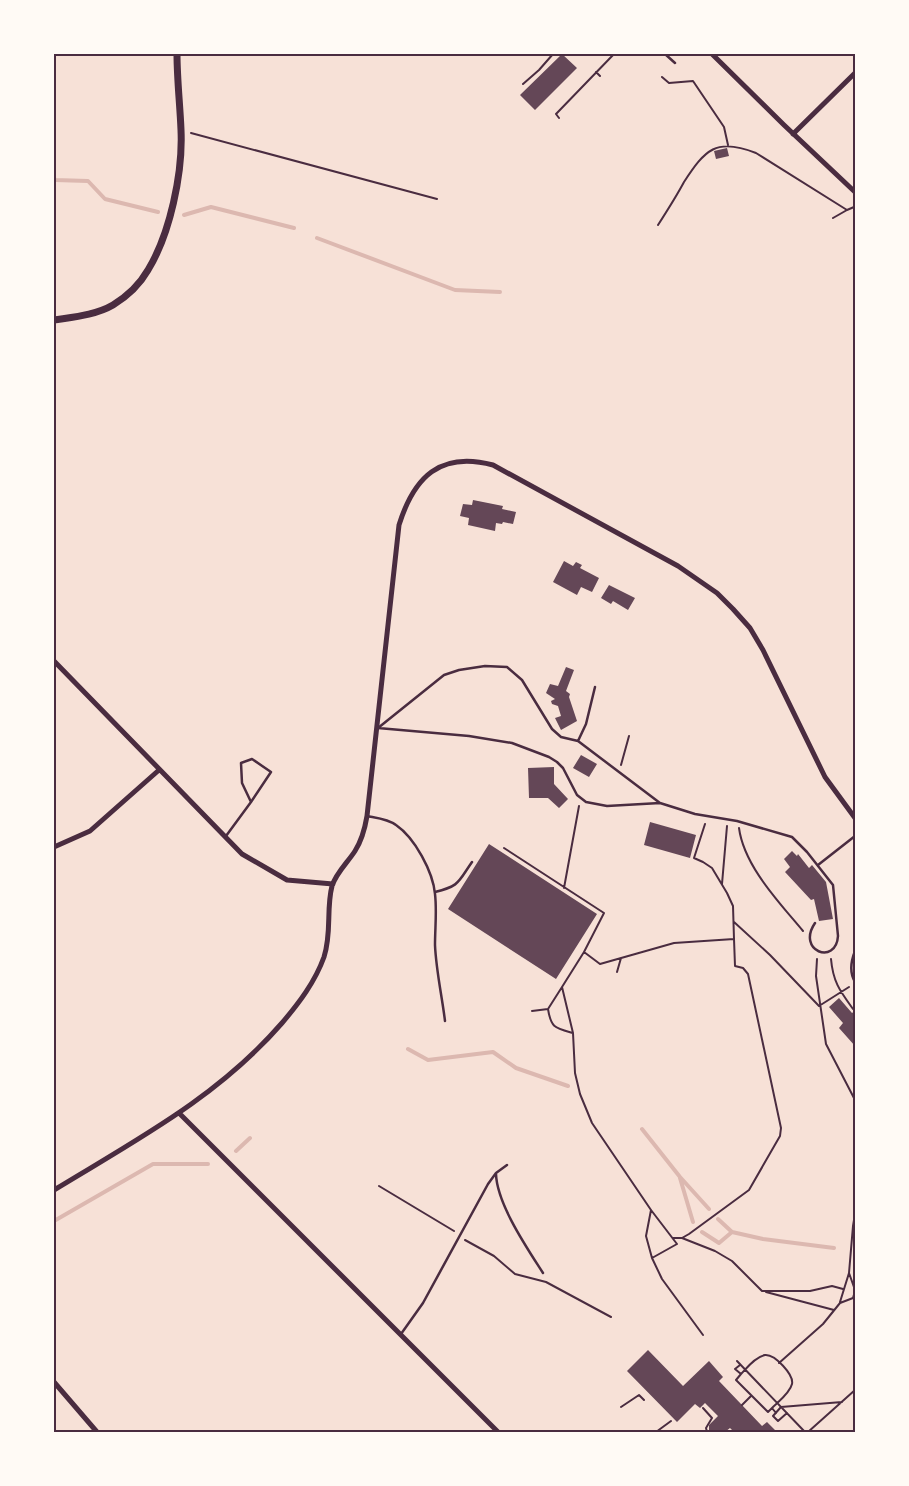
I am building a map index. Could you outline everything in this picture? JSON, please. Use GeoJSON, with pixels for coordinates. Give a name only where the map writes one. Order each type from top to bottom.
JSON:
{"type":"FeatureCollection","features":[{"type":"Feature","properties":{"kind":"main road"},"geometry":{"type":"LineString","coordinates":[[54,320],[96,312],[111,306],[127,295],[148,271],[165,235],[173,201],[180,156],[181,131],[176,54]]}},
{"type":"Feature","properties":{"kind":"street"},"geometry":{"type":"LineString","coordinates":[[712,54],[855,192]]}},
{"type":"Feature","properties":{"kind":"street"},"geometry":{"type":"LineString","coordinates":[[793,134],[855,73]]}},
{"type":"Feature","properties":{"kind":"street"},"geometry":{"type":"LineString","coordinates":[[54,1190],[180,1114],[242,1066],[267,1041],[304,997],[317,975],[325,956],[329,938],[330,900],[333,884],[364,833],[378,728],[395,546],[399,525],[412,492],[424,477],[451,462],[478,462],[493,466],[678,566],[717,593],[750,628],[763,650],[825,776],[855,818]]}},
{"type":"Feature","properties":{"kind":"street"},"geometry":{"type":"LineString","coordinates":[[54,661],[242,854],[287,880],[333,884]]}},
{"type":"Feature","properties":{"kind":"street"},"geometry":{"type":"LineString","coordinates":[[54,847],[90,831],[159,770]]}},
{"type":"Feature","properties":{"kind":"street"},"geometry":{"type":"LineString","coordinates":[[180,1114],[498,1432]]}},
{"type":"Feature","properties":{"kind":"street"},"geometry":{"type":"LineString","coordinates":[[54,1382],[97,1432]]}},
{"type":"Feature","properties":{"kind":"lane"},"geometry":{"type":"LineString","coordinates":[[666,54],[675,63]]}},
{"type":"Feature","properties":{"kind":"lane"},"geometry":{"type":"LineString","coordinates":[[378,728],[444,675],[460,670],[497,666],[507,667],[522,680],[552,729],[562,736],[578,741],[660,803]]}},
{"type":"Feature","properties":{"kind":"lane"},"geometry":{"type":"LineString","coordinates":[[578,741],[586,724],[595,687]]}},
{"type":"Feature","properties":{"kind":"lane"},"geometry":{"type":"LineString","coordinates":[[378,728],[512,742],[557,762],[563,768],[580,799],[594,805],[660,803],[707,817],[738,821],[792,837],[830,880],[835,892],[838,936],[835,948],[830,952],[822,952],[816,949],[810,940],[810,932],[816,923]]}},
{"type":"Feature","properties":{"kind":"lane"},"geometry":{"type":"LineString","coordinates":[[225,838],[251,802],[271,772],[252,759],[241,763],[242,783],[251,802]]}},
{"type":"Feature","properties":{"kind":"lane"},"geometry":{"type":"LineString","coordinates":[[367,816],[388,821],[406,833],[430,873],[435,892],[435,945],[445,1021]]}},
{"type":"Feature","properties":{"kind":"lane"},"geometry":{"type":"LineString","coordinates":[[818,865],[855,836]]}},
{"type":"Feature","properties":{"kind":"lane"},"geometry":{"type":"LineString","coordinates":[[435,892],[452,888],[472,862]]}},
{"type":"Feature","properties":{"kind":"lane"},"geometry":{"type":"LineString","coordinates":[[855,950],[851,967],[852,977],[855,982]]}},
{"type":"Feature","properties":{"kind":"lane"},"geometry":{"type":"LineString","coordinates":[[400,1335],[423,1303],[488,1184],[496,1173],[507,1164]]}},
{"type":"Feature","properties":{"kind":"lane"},"geometry":{"type":"LineString","coordinates":[[496,1173],[496,1185],[506,1207],[543,1273]]}},
{"type":"Feature","properties":{"kind":"path"},"geometry":{"type":"LineString","coordinates":[[522,84],[539,70],[553,54]]}},
{"type":"Feature","properties":{"kind":"path"},"geometry":{"type":"LineString","coordinates":[[559,118],[556,114],[614,54]]}},
{"type":"Feature","properties":{"kind":"path"},"geometry":{"type":"LineString","coordinates":[[596,72],[600,76]]}},
{"type":"Feature","properties":{"kind":"path"},"geometry":{"type":"LineString","coordinates":[[662,77],[669,83],[693,81],[724,127],[728,145]]}},
{"type":"Feature","properties":{"kind":"path"},"geometry":{"type":"LineString","coordinates":[[181,131],[437,199]]}},
{"type":"Feature","properties":{"kind":"path"},"geometry":{"type":"LineString","coordinates":[[658,225],[696,163],[706,153],[718,147],[728,145],[756,152],[847,210]]}},
{"type":"Feature","properties":{"kind":"path"},"geometry":{"type":"LineString","coordinates":[[833,218],[854,207]]}},
{"type":"Feature","properties":{"kind":"path"},"geometry":{"type":"LineString","coordinates":[[620,772],[629,736]]}},
{"type":"Feature","properties":{"kind":"path"},"geometry":{"type":"LineString","coordinates":[[564,888],[580,799]]}},
{"type":"Feature","properties":{"kind":"path"},"geometry":{"type":"LineString","coordinates":[[682,1238],[749,1190],[780,1136],[781,1128],[748,974],[743,968],[736,966],[733,906],[722,884],[707,864],[694,858],[707,817]]}},
{"type":"Feature","properties":{"kind":"path"},"geometry":{"type":"LineString","coordinates":[[722,884],[728,820]]}},
{"type":"Feature","properties":{"kind":"path"},"geometry":{"type":"LineString","coordinates":[[738,821],[740,839],[760,878],[810,940]]}},
{"type":"Feature","properties":{"kind":"path"},"geometry":{"type":"LineString","coordinates":[[694,842],[700,842]]}},
{"type":"Feature","properties":{"kind":"path"},"geometry":{"type":"LineString","coordinates":[[504,848],[604,913],[584,952],[548,1009],[550,1022],[558,1029],[573,1033]]}},
{"type":"Feature","properties":{"kind":"path"},"geometry":{"type":"LineString","coordinates":[[734,922],[770,955],[819,1006]]}},
{"type":"Feature","properties":{"kind":"path"},"geometry":{"type":"LineString","coordinates":[[584,952],[600,964],[674,943],[734,939]]}},
{"type":"Feature","properties":{"kind":"path"},"geometry":{"type":"LineString","coordinates":[[816,949],[819,1006],[826,1044],[855,1100]]}},
{"type":"Feature","properties":{"kind":"path"},"geometry":{"type":"LineString","coordinates":[[830,952],[832,973],[836,986],[853,1009]]}},
{"type":"Feature","properties":{"kind":"path"},"geometry":{"type":"LineString","coordinates":[[617,972],[621,958]]}},
{"type":"Feature","properties":{"kind":"path"},"geometry":{"type":"LineString","coordinates":[[562,987],[573,1033],[575,1073],[580,1094],[592,1123],[651,1210],[677,1244],[652,1258]]}},
{"type":"Feature","properties":{"kind":"path"},"geometry":{"type":"LineString","coordinates":[[819,1006],[849,987]]}},
{"type":"Feature","properties":{"kind":"path"},"geometry":{"type":"LineString","coordinates":[[532,1011],[548,1009]]}},
{"type":"Feature","properties":{"kind":"path"},"geometry":{"type":"LineString","coordinates":[[379,1186],[494,1256],[515,1274],[546,1282],[611,1317]]}},
{"type":"Feature","properties":{"kind":"path"},"geometry":{"type":"LineString","coordinates":[[651,1210],[646,1236],[652,1258],[662,1278],[703,1335]]}},
{"type":"Feature","properties":{"kind":"path"},"geometry":{"type":"LineString","coordinates":[[779,1363],[822,1324],[840,1303],[849,1273],[855,1214]]}},
{"type":"Feature","properties":{"kind":"path"},"geometry":{"type":"LineString","coordinates":[[672,1238],[682,1238],[715,1251],[732,1261],[762,1291],[834,1310]]}},
{"type":"Feature","properties":{"kind":"path"},"geometry":{"type":"LineString","coordinates":[[840,1303],[854,1298],[855,1290],[849,1273]]}},
{"type":"Feature","properties":{"kind":"path"},"geometry":{"type":"LineString","coordinates":[[762,1291],[810,1292],[832,1286],[843,1289]]}},
{"type":"Feature","properties":{"kind":"path"},"geometry":{"type":"LineString","coordinates":[[770,1355],[790,1375],[792,1382],[790,1389],[768,1412],[736,1380],[745,1370],[758,1358],[770,1355]]}},
{"type":"Feature","properties":{"kind":"path"},"geometry":{"type":"LineString","coordinates":[[737,1361],[805,1432]]}},
{"type":"Feature","properties":{"kind":"path"},"geometry":{"type":"LineString","coordinates":[[740,1364],[735,1369],[741,1374]]}},
{"type":"Feature","properties":{"kind":"path"},"geometry":{"type":"LineString","coordinates":[[808,1432],[855,1390]]}},
{"type":"Feature","properties":{"kind":"path"},"geometry":{"type":"LineString","coordinates":[[622,1407],[640,1394],[644,1400]]}},
{"type":"Feature","properties":{"kind":"path"},"geometry":{"type":"LineString","coordinates":[[742,1405],[751,1396]]}},
{"type":"Feature","properties":{"kind":"path"},"geometry":{"type":"LineString","coordinates":[[787,1413],[778,1421],[773,1416],[781,1407],[842,1402]]}},
{"type":"Feature","properties":{"kind":"path"},"geometry":{"type":"LineString","coordinates":[[703,1408],[712,1418],[706,1428],[707,1432]]}},
{"type":"Feature","properties":{"kind":"path"},"geometry":{"type":"LineString","coordinates":[[772,1408],[776,1413]]}},
{"type":"Feature","properties":{"kind":"path"},"geometry":{"type":"LineString","coordinates":[[656,1432],[671,1421]]}},
{"type":"Feature","properties":{"kind":"building"},"geometry":{"type":"Polygon","coordinates":[[[562,54],[577,68],[535,110],[520,95],[562,54]]]}},
{"type":"Feature","properties":{"kind":"building"},"geometry":{"type":"Polygon","coordinates":[[[727,148],[729,156],[716,159],[714,151],[727,148]]]}},
{"type":"Feature","properties":{"kind":"building"},"geometry":{"type":"Polygon","coordinates":[[[473,500],[503,506],[502,509],[516,512],[513,524],[496,523],[495,531],[468,525],[469,518],[460,516],[463,504],[472,505],[473,500]]]}},
{"type":"Feature","properties":{"kind":"building"},"geometry":{"type":"Polygon","coordinates":[[[564,561],[573,566],[576,562],[582,565],[580,568],[599,578],[592,592],[581,587],[577,595],[553,582],[564,561]]]}},
{"type":"Feature","properties":{"kind":"building"},"geometry":{"type":"Polygon","coordinates":[[[609,585],[635,598],[628,610],[613,601],[611,604],[601,598],[609,585]]]}},
{"type":"Feature","properties":{"kind":"building"},"geometry":{"type":"Polygon","coordinates":[[[566,667],[574,670],[566,691],[570,694],[569,697],[577,721],[561,730],[555,718],[561,716],[558,706],[552,704],[551,701],[555,699],[546,693],[550,684],[558,686],[566,667]]]}},
{"type":"Feature","properties":{"kind":"building"},"geometry":{"type":"Polygon","coordinates":[[[581,755],[597,764],[589,777],[573,768],[581,755]]]}},
{"type":"Feature","properties":{"kind":"building"},"geometry":{"type":"Polygon","coordinates":[[[554,767],[554,784],[568,799],[559,808],[548,798],[529,798],[528,768],[554,767]]]}},
{"type":"Feature","properties":{"kind":"building"},"geometry":{"type":"Polygon","coordinates":[[[650,822],[696,835],[690,858],[644,845],[650,822]]]}},
{"type":"Feature","properties":{"kind":"building"},"geometry":{"type":"Polygon","coordinates":[[[489,844],[597,914],[556,979],[448,909],[489,844]]]}},
{"type":"Feature","properties":{"kind":"building"},"geometry":{"type":"Polygon","coordinates":[[[792,851],[797,856],[798,854],[809,868],[812,865],[826,882],[833,919],[819,921],[814,899],[811,900],[785,872],[790,867],[784,859],[792,851]]]}},
{"type":"Feature","properties":{"kind":"building"},"geometry":{"type":"Polygon","coordinates":[[[839,998],[852,1013],[855,1011],[855,1046],[839,1028],[843,1023],[829,1007],[839,998]]]}},
{"type":"Feature","properties":{"kind":"building"},"geometry":{"type":"Polygon","coordinates":[[[648,1350],[683,1386],[709,1361],[723,1377],[719,1381],[762,1426],[767,1422],[777,1432],[734,1432],[730,1428],[725,1432],[709,1432],[709,1425],[718,1416],[705,1403],[700,1408],[695,1404],[677,1422],[627,1371],[648,1350]]]}},
{"type":"Feature","properties":{"kind":"waterway"},"geometry":{"type":"LineString","coordinates":[[54,178],[55,180],[88,181],[105,199],[158,212]]}},
{"type":"Feature","properties":{"kind":"waterway"},"geometry":{"type":"LineString","coordinates":[[184,215],[211,207],[294,228]]}},
{"type":"Feature","properties":{"kind":"waterway"},"geometry":{"type":"LineString","coordinates":[[317,238],[455,290],[500,292]]}},
{"type":"Feature","properties":{"kind":"waterway"},"geometry":{"type":"LineString","coordinates":[[408,1049],[428,1060],[493,1052],[516,1068],[568,1086]]}},
{"type":"Feature","properties":{"kind":"waterway"},"geometry":{"type":"LineString","coordinates":[[642,1129],[680,1177],[709,1209]]}},
{"type":"Feature","properties":{"kind":"waterway"},"geometry":{"type":"LineString","coordinates":[[236,1151],[250,1138]]}},
{"type":"Feature","properties":{"kind":"waterway"},"geometry":{"type":"LineString","coordinates":[[54,1221],[153,1164],[208,1164]]}},
{"type":"Feature","properties":{"kind":"waterway"},"geometry":{"type":"LineString","coordinates":[[680,1178],[693,1222]]}},
{"type":"Feature","properties":{"kind":"waterway"},"geometry":{"type":"LineString","coordinates":[[718,1219],[732,1232],[763,1239],[834,1248]]}},
{"type":"Feature","properties":{"kind":"waterway"},"geometry":{"type":"LineString","coordinates":[[702,1232],[719,1243],[732,1232]]}}]}
